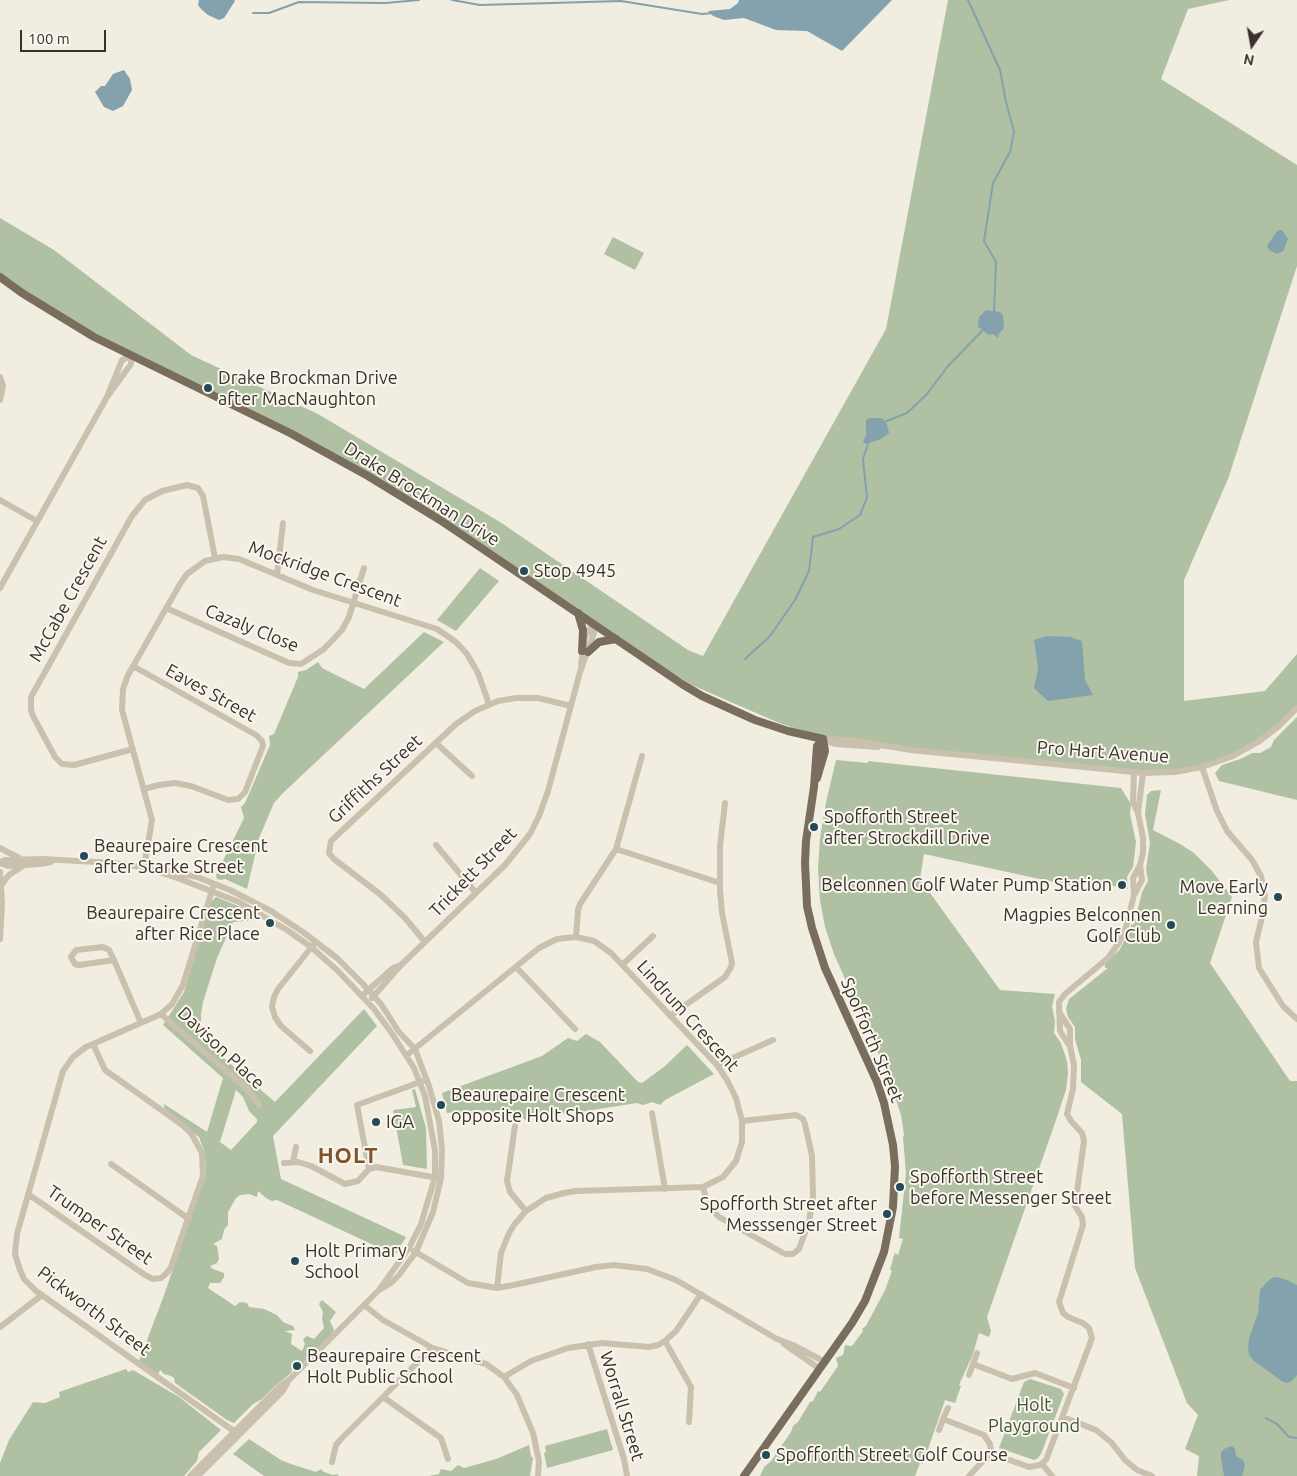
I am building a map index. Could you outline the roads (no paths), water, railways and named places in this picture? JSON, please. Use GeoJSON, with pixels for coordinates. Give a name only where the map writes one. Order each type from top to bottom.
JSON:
{"type":"FeatureCollection","features":[{"type":"Feature","properties":{"kind":"main road","name":"Drake Brockman Drive"},"geometry":{"type":"LineString","coordinates":[[0,277],[64,320],[131,356],[264,419],[351,466],[440,520],[682,684],[718,704],[788,732],[823,739]]}},
{"type":"Feature","properties":{"kind":"main road"},"geometry":{"type":"LineString","coordinates":[[578,613],[583,630],[585,651],[599,642],[607,639],[616,639]]}},
{"type":"Feature","properties":{"kind":"main road","name":"Spofforth Street"},"geometry":{"type":"LineString","coordinates":[[744,1476],[852,1323],[865,1300],[876,1277],[884,1252],[893,1207],[895,1166],[889,1123],[877,1082],[825,968],[807,906],[805,855],[814,787],[825,751],[823,739]]}},
{"type":"Feature","properties":{"kind":"street"},"geometry":{"type":"LineString","coordinates":[[0,588],[107,396],[131,364],[131,356]]}},
{"type":"Feature","properties":{"kind":"street"},"geometry":{"type":"LineString","coordinates":[[0,377],[3,386],[0,400]]}},
{"type":"Feature","properties":{"kind":"street","name":"McCabe Crescent"},"geometry":{"type":"LineString","coordinates":[[133,749],[74,765],[62,764],[55,757],[33,716],[31,697],[132,516],[145,500],[162,491],[187,486],[198,488],[203,496],[215,558]]}},
{"type":"Feature","properties":{"kind":"street"},"geometry":{"type":"LineString","coordinates":[[0,500],[37,521]]}},
{"type":"Feature","properties":{"kind":"street"},"geometry":{"type":"LineString","coordinates":[[278,575],[283,524]]}},
{"type":"Feature","properties":{"kind":"street","name":"Mockridge Crescent"},"geometry":{"type":"LineString","coordinates":[[144,867],[152,820],[123,716],[124,684],[186,574],[200,564],[215,558],[239,559],[314,590],[426,625],[448,636],[472,660],[489,704]]}},
{"type":"Feature","properties":{"kind":"street","name":"Cazaly Close"},"geometry":{"type":"LineString","coordinates":[[166,608],[297,665],[318,653],[337,636],[345,624],[364,568]]}},
{"type":"Feature","properties":{"kind":"street","name":"Trickett Street"},"geometry":{"type":"LineString","coordinates":[[367,1002],[401,965],[518,850],[530,834],[548,791],[585,651],[594,633],[593,624]]}},
{"type":"Feature","properties":{"kind":"street","name":"Eaves Street"},"geometry":{"type":"LineString","coordinates":[[133,666],[256,735],[262,741],[263,746],[244,792],[238,799],[228,800],[191,786],[174,783],[144,789]]}},
{"type":"Feature","properties":{"kind":"street","name":"Griffiths Street"},"geometry":{"type":"LineString","coordinates":[[425,942],[393,906],[358,876],[334,859],[329,853],[333,839],[465,717],[489,704],[506,699],[538,698],[571,706]]}},
{"type":"Feature","properties":{"kind":"street","name":"Pro Hart Avenue"},"geometry":{"type":"LineString","coordinates":[[823,739],[850,740],[889,747],[1134,772],[1176,772],[1202,767],[1233,756],[1258,742],[1280,726],[1297,708]]}},
{"type":"Feature","properties":{"kind":"street"},"geometry":{"type":"LineString","coordinates":[[436,743],[472,776]]}},
{"type":"Feature","properties":{"kind":"street"},"geometry":{"type":"LineString","coordinates":[[576,937],[580,904],[616,849],[642,756]]}},
{"type":"Feature","properties":{"kind":"street"},"geometry":{"type":"LineString","coordinates":[[1202,767],[1217,811],[1227,831],[1252,860],[1262,876],[1265,895],[1264,913],[1256,942],[1259,968],[1283,1006],[1297,1019]]}},
{"type":"Feature","properties":{"kind":"street"},"geometry":{"type":"LineString","coordinates":[[1070,1046],[1060,1031],[1058,1007],[1062,997],[1103,962],[1118,944],[1126,927],[1134,895],[1133,878],[1140,865],[1143,853],[1143,838],[1138,813],[1133,802],[1134,772]]}},
{"type":"Feature","properties":{"kind":"street"},"geometry":{"type":"LineString","coordinates":[[1138,813],[1142,772]]}},
{"type":"Feature","properties":{"kind":"street"},"geometry":{"type":"LineString","coordinates":[[670,1016],[725,977],[731,967],[722,913],[720,882],[720,846],[725,803]]}},
{"type":"Feature","properties":{"kind":"street"},"geometry":{"type":"LineString","coordinates":[[436,845],[476,893]]}},
{"type":"Feature","properties":{"kind":"street"},"geometry":{"type":"LineString","coordinates":[[0,848],[19,858]]}},
{"type":"Feature","properties":{"kind":"street"},"geometry":{"type":"LineString","coordinates":[[616,849],[720,882]]}},
{"type":"Feature","properties":{"kind":"street"},"geometry":{"type":"LineString","coordinates":[[0,863],[5,860],[19,858],[104,862],[144,867],[181,872],[242,895],[285,919],[337,958],[381,1004],[398,1032],[415,1049],[434,1140],[438,1178],[433,1212],[416,1252],[399,1275],[364,1305],[195,1475]]}},
{"type":"Feature","properties":{"kind":"street"},"geometry":{"type":"LineString","coordinates":[[0,863],[8,866],[57,860]]}},
{"type":"Feature","properties":{"kind":"street"},"geometry":{"type":"LineString","coordinates":[[2,884],[9,875],[26,865]]}},
{"type":"Feature","properties":{"kind":"street"},"geometry":{"type":"LineString","coordinates":[[144,867],[239,902],[287,930],[311,947],[362,995],[392,1032],[423,1081]]}},
{"type":"Feature","properties":{"kind":"street"},"geometry":{"type":"LineString","coordinates":[[0,872],[2,884],[0,939]]}},
{"type":"Feature","properties":{"kind":"street","name":"Pickworth Street"},"geometry":{"type":"LineString","coordinates":[[214,883],[180,992],[172,1004],[161,1014],[79,1051],[63,1071],[16,1242],[16,1260],[24,1279],[42,1295],[236,1433]]}},
{"type":"Feature","properties":{"kind":"street"},"geometry":{"type":"LineString","coordinates":[[622,965],[653,936]]}},
{"type":"Feature","properties":{"kind":"street","name":"Lindrum Crescent"},"geometry":{"type":"LineString","coordinates":[[407,1056],[516,967],[550,942],[565,937],[576,937],[589,939],[600,944],[622,965],[717,1065],[732,1089],[742,1121],[742,1142],[736,1161],[723,1177],[703,1187],[564,1192],[546,1198],[526,1211],[514,1224],[504,1242],[497,1288]]}},
{"type":"Feature","properties":{"kind":"street"},"geometry":{"type":"LineString","coordinates":[[310,1051],[281,1026],[274,1017],[272,1007],[278,989],[316,941]]}},
{"type":"Feature","properties":{"kind":"street"},"geometry":{"type":"LineString","coordinates":[[114,960],[79,965],[74,964],[71,957],[76,950],[103,947],[109,950],[114,960],[141,1023]]}},
{"type":"Feature","properties":{"kind":"street","name":"Trickett Street"},"geometry":{"type":"LineString","coordinates":[[362,995],[393,968],[401,965]]}},
{"type":"Feature","properties":{"kind":"street"},"geometry":{"type":"LineString","coordinates":[[516,967],[575,1029]]}},
{"type":"Feature","properties":{"kind":"street"},"geometry":{"type":"LineString","coordinates":[[969,1476],[983,1461],[992,1457],[1001,1457],[1029,1467],[1042,1464],[1048,1456],[1092,1338],[1089,1328],[1063,1313],[1059,1302],[1083,1225],[1082,1217],[1076,1206],[1084,1141],[1082,1133],[1071,1121],[1068,1114],[1075,1077],[1070,1046],[1070,1029],[1059,1012]]}},
{"type":"Feature","properties":{"kind":"street","name":"Davison Place"},"geometry":{"type":"LineString","coordinates":[[161,1014],[247,1089],[259,1105]]}},
{"type":"Feature","properties":{"kind":"street"},"geometry":{"type":"LineString","coordinates":[[717,1065],[774,1040]]}},
{"type":"Feature","properties":{"kind":"street","name":"Trumper Street"},"geometry":{"type":"LineString","coordinates":[[28,1194],[145,1275],[161,1278],[167,1274],[171,1267],[203,1176],[203,1160],[198,1143],[181,1124],[111,1075],[102,1064],[93,1044]]}},
{"type":"Feature","properties":{"kind":"street"},"geometry":{"type":"LineString","coordinates":[[369,1168],[357,1105],[423,1081]]}},
{"type":"Feature","properties":{"kind":"street"},"geometry":{"type":"LineString","coordinates":[[652,1113],[665,1189]]}},
{"type":"Feature","properties":{"kind":"street"},"geometry":{"type":"LineString","coordinates":[[703,1187],[708,1206],[719,1217],[785,1254],[793,1254],[800,1249],[809,1222],[813,1189],[812,1156],[806,1124],[796,1114],[742,1121]]}},
{"type":"Feature","properties":{"kind":"street"},"geometry":{"type":"LineString","coordinates":[[515,1126],[507,1180],[510,1192],[526,1211]]}},
{"type":"Feature","properties":{"kind":"street"},"geometry":{"type":"LineString","coordinates":[[293,1162],[296,1147]]}},
{"type":"Feature","properties":{"kind":"street"},"geometry":{"type":"LineString","coordinates":[[284,1163],[293,1162],[319,1169],[345,1184],[358,1181],[369,1168],[376,1167],[438,1178]]}},
{"type":"Feature","properties":{"kind":"street"},"geometry":{"type":"LineString","coordinates":[[111,1164],[189,1218]]}},
{"type":"Feature","properties":{"kind":"street"},"geometry":{"type":"LineString","coordinates":[[380,1290],[409,1248],[424,1216],[438,1178]]}},
{"type":"Feature","properties":{"kind":"street"},"geometry":{"type":"LineString","coordinates":[[409,1248],[468,1282],[497,1288],[514,1286],[596,1267],[614,1265],[640,1268],[662,1274],[701,1294],[822,1366]]}},
{"type":"Feature","properties":{"kind":"street"},"geometry":{"type":"LineString","coordinates":[[504,1378],[531,1361],[549,1353],[588,1344],[649,1347],[665,1341],[676,1331],[701,1294]]}},
{"type":"Feature","properties":{"kind":"street"},"geometry":{"type":"LineString","coordinates":[[0,1326],[42,1295]]}},
{"type":"Feature","properties":{"kind":"street"},"geometry":{"type":"LineString","coordinates":[[364,1305],[383,1320],[432,1348],[486,1364],[504,1378],[517,1395],[533,1433],[539,1455],[538,1476]]}},
{"type":"Feature","properties":{"kind":"street"},"geometry":{"type":"LineString","coordinates":[[665,1341],[691,1387],[689,1422]]}},
{"type":"Feature","properties":{"kind":"street","name":"Worrall Street"},"geometry":{"type":"LineString","coordinates":[[588,1344],[624,1459],[627,1476]]}},
{"type":"Feature","properties":{"kind":"street"},"geometry":{"type":"LineString","coordinates":[[332,1462],[336,1445],[341,1439],[432,1348]]}},
{"type":"Feature","properties":{"kind":"street"},"geometry":{"type":"LineString","coordinates":[[969,1375],[977,1353]]}},
{"type":"Feature","properties":{"kind":"street"},"geometry":{"type":"LineString","coordinates":[[973,1364],[1012,1379],[1035,1373],[1074,1388]]}},
{"type":"Feature","properties":{"kind":"street"},"geometry":{"type":"LineString","coordinates":[[383,1397],[441,1438],[448,1460]]}},
{"type":"Feature","properties":{"kind":"street"},"geometry":{"type":"LineString","coordinates":[[939,1430],[948,1408]]}},
{"type":"Feature","properties":{"kind":"street"},"geometry":{"type":"LineString","coordinates":[[1063,1417],[1096,1430],[1111,1442],[1125,1460],[1137,1470],[1152,1476]]}},
{"type":"Feature","properties":{"kind":"street"},"geometry":{"type":"LineString","coordinates":[[943,1419],[984,1435],[990,1444],[992,1457]]}},
{"type":"Feature","properties":{"kind":"street"},"geometry":{"type":"LineString","coordinates":[[1042,1464],[1052,1476]]}},
{"type":"Feature","properties":{"kind":"water"},"geometry":{"type":"Polygon","coordinates":[[[199,0],[235,1],[224,18],[219,20],[201,9],[198,5],[199,0]]]}},
{"type":"Feature","properties":{"kind":"water"},"geometry":{"type":"Polygon","coordinates":[[[739,0],[892,0],[842,51],[807,31],[776,30],[744,18],[724,20],[713,16],[708,11],[730,9],[739,0]]]}},
{"type":"Feature","properties":{"kind":"water"},"geometry":{"type":"Polygon","coordinates":[[[124,70],[130,79],[132,90],[123,106],[113,111],[104,107],[95,92],[101,86],[105,86],[113,74],[124,70]]]}},
{"type":"Feature","properties":{"kind":"water"},"geometry":{"type":"Polygon","coordinates":[[[1282,230],[1288,239],[1283,251],[1277,254],[1269,250],[1267,246],[1277,231],[1282,230]]]}},
{"type":"Feature","properties":{"kind":"water"},"geometry":{"type":"Polygon","coordinates":[[[986,310],[1000,312],[1003,315],[1004,328],[998,338],[993,334],[989,335],[978,327],[979,317],[986,310]]]}},
{"type":"Feature","properties":{"kind":"water"},"geometry":{"type":"Polygon","coordinates":[[[869,418],[882,418],[887,424],[889,433],[881,439],[866,444],[863,442],[866,435],[866,420],[869,418]]]}},
{"type":"Feature","properties":{"kind":"water"},"geometry":{"type":"Polygon","coordinates":[[[1047,636],[1070,637],[1082,641],[1085,680],[1093,695],[1048,701],[1034,688],[1038,669],[1034,640],[1047,636]]]}},
{"type":"Feature","properties":{"kind":"water"},"geometry":{"type":"Polygon","coordinates":[[[1277,1277],[1297,1285],[1297,1375],[1292,1381],[1287,1383],[1254,1361],[1249,1355],[1248,1348],[1249,1339],[1258,1313],[1260,1290],[1272,1278],[1277,1277]]]}},
{"type":"Feature","properties":{"kind":"water"},"geometry":{"type":"Polygon","coordinates":[[[1232,1446],[1235,1449],[1236,1456],[1243,1460],[1245,1465],[1242,1476],[1224,1476],[1221,1453],[1224,1449],[1232,1446]]]}},
{"type":"Feature","properties":{"kind":"waterway"},"geometry":{"type":"LineString","coordinates":[[253,13],[269,13],[299,2],[385,3],[419,0]]}},
{"type":"Feature","properties":{"kind":"waterway"},"geometry":{"type":"LineString","coordinates":[[452,0],[480,5],[621,1],[702,14],[713,13]]}},
{"type":"Feature","properties":{"kind":"waterway"},"geometry":{"type":"LineString","coordinates":[[968,0],[1000,70],[1014,132],[1010,152],[993,183],[984,241],[996,262],[994,312]]}},
{"type":"Feature","properties":{"kind":"waterway"},"geometry":{"type":"LineString","coordinates":[[884,422],[907,413],[927,394],[948,366],[983,330]]}},
{"type":"Feature","properties":{"kind":"waterway"},"geometry":{"type":"LineString","coordinates":[[745,659],[770,636],[795,600],[809,571],[813,537],[839,529],[860,515],[867,498],[863,459],[869,441]]}},
{"type":"Feature","properties":{"kind":"waterway"},"geometry":{"type":"LineString","coordinates":[[1266,1418],[1277,1424],[1289,1437],[1297,1438]]}},
{"type":"Feature","properties":{"kind":"place","name":"Drake Brockman Drive after MacNaughton"},"geometry":{"type":"Point","coordinates":[208,388]}},
{"type":"Feature","properties":{"kind":"place","name":"Stop 4945"},"geometry":{"type":"Point","coordinates":[524,571]}},
{"type":"Feature","properties":{"kind":"place","name":"Spofforth Street after Strockdill Drive"},"geometry":{"type":"Point","coordinates":[814,827]}},
{"type":"Feature","properties":{"kind":"place","name":"Beaurepaire Crescent after Starke Street"},"geometry":{"type":"Point","coordinates":[84,856]}},
{"type":"Feature","properties":{"kind":"place","name":"Belconnen Golf Water Pump Station"},"geometry":{"type":"Point","coordinates":[1122,885]}},
{"type":"Feature","properties":{"kind":"place","name":"Move Early Learning"},"geometry":{"type":"Point","coordinates":[1278,897]}},
{"type":"Feature","properties":{"kind":"place","name":"Beaurepaire Crescent after Rice Place"},"geometry":{"type":"Point","coordinates":[270,923]}},
{"type":"Feature","properties":{"kind":"place","name":"Magpies Belconnen Golf Club"},"geometry":{"type":"Point","coordinates":[1171,925]}},
{"type":"Feature","properties":{"kind":"place","name":"Beaurepaire Crescent opposite Holt Shops"},"geometry":{"type":"Point","coordinates":[441,1105]}},
{"type":"Feature","properties":{"kind":"place","name":"IGA"},"geometry":{"type":"Point","coordinates":[376,1122]}},
{"type":"Feature","properties":{"kind":"place","name":"Spofforth Street before Messenger Street"},"geometry":{"type":"Point","coordinates":[900,1187]}},
{"type":"Feature","properties":{"kind":"place","name":"Spofforth Street after Messsenger Street"},"geometry":{"type":"Point","coordinates":[887,1214]}},
{"type":"Feature","properties":{"kind":"place","name":"Holt Primary School"},"geometry":{"type":"Point","coordinates":[295,1261]}},
{"type":"Feature","properties":{"kind":"place","name":"Beaurepaire Crescent Holt Public School"},"geometry":{"type":"Point","coordinates":[297,1366]}},
{"type":"Feature","properties":{"kind":"place","name":"Spofforth Street Golf Course"},"geometry":{"type":"Point","coordinates":[766,1455]}},
{"type":"Feature","properties":{"kind":"district","name":"HOLT"},"geometry":{"type":"Point","coordinates":[348,1156]}},
{"type":"Feature","properties":{"kind":"park label","name":"Holt Playground"},"geometry":{"type":"Point","coordinates":[1034,1415]}}]}
